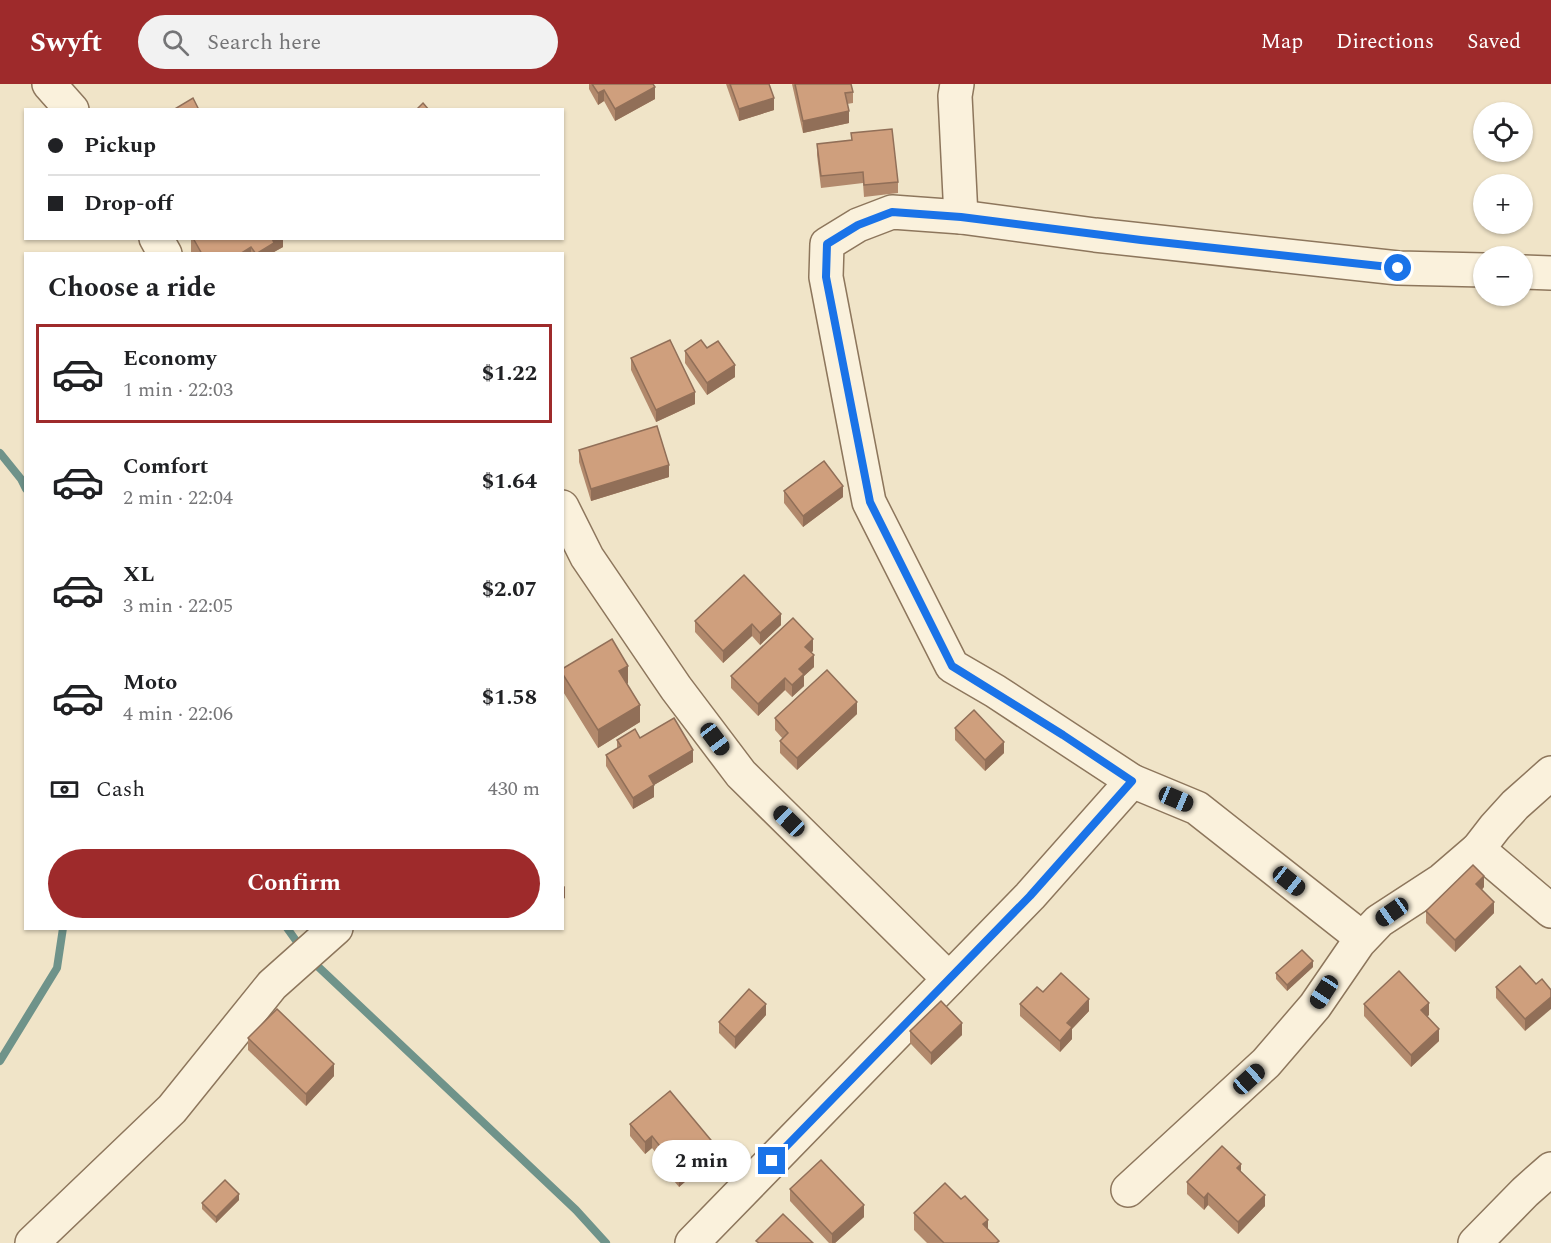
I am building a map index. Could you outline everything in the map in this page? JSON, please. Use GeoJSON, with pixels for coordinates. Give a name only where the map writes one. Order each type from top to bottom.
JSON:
{"type":"FeatureCollection","features":[{"type":"Feature","properties":{"kind":"street"},"geometry":{"type":"LineString","coordinates":[[49,84],[70,108]]}},
{"type":"Feature","properties":{"kind":"street"},"geometry":{"type":"LineString","coordinates":[[957,84],[955,96],[961,217]]}},
{"type":"Feature","properties":{"kind":"street"},"geometry":{"type":"LineString","coordinates":[[1362,939],[1197,808],[1132,781],[1044,722],[952,666],[870,502],[826,277],[827,244],[858,225],[892,212],[961,217],[1107,236],[1398,268],[1473,270]]}},
{"type":"Feature","properties":{"kind":"street"},"geometry":{"type":"LineString","coordinates":[[1533,272],[1551,273]]}},
{"type":"Feature","properties":{"kind":"street"},"geometry":{"type":"LineString","coordinates":[[564,511],[587,557],[676,688],[741,774],[950,979]]}},
{"type":"Feature","properties":{"kind":"street"},"geometry":{"type":"LineString","coordinates":[[1128,1190],[1266,1063],[1315,1006],[1362,939],[1379,921],[1442,880],[1478,849],[1515,805],[1551,773]]}},
{"type":"Feature","properties":{"kind":"street"},"geometry":{"type":"LineString","coordinates":[[692,1243],[1030,896],[1132,781]]}},
{"type":"Feature","properties":{"kind":"street"},"geometry":{"type":"LineString","coordinates":[[1478,849],[1551,911]]}},
{"type":"Feature","properties":{"kind":"street"},"geometry":{"type":"LineString","coordinates":[[32,1243],[172,1109],[272,985],[334,930]]}},
{"type":"Feature","properties":{"kind":"street"},"geometry":{"type":"LineString","coordinates":[[1475,1243],[1551,1169]]}},
{"type":"Feature","properties":{"kind":"building"},"geometry":{"type":"Polygon","coordinates":[[[592,84],[653,84],[655,87],[615,109],[604,90],[598,93],[592,84]]]}},
{"type":"Feature","properties":{"kind":"building"},"geometry":{"type":"Polygon","coordinates":[[[730,84],[769,84],[774,98],[739,109],[730,84]]]}},
{"type":"Feature","properties":{"kind":"building"},"geometry":{"type":"Polygon","coordinates":[[[795,84],[851,84],[853,92],[845,93],[849,111],[803,121],[795,84]]]}},
{"type":"Feature","properties":{"kind":"building"},"geometry":{"type":"Polygon","coordinates":[[[193,98],[198,108],[176,108],[193,98]]]}},
{"type":"Feature","properties":{"kind":"building"},"geometry":{"type":"Polygon","coordinates":[[[423,103],[427,108],[418,108],[423,103]]]}},
{"type":"Feature","properties":{"kind":"building"},"geometry":{"type":"Polygon","coordinates":[[[892,129],[898,182],[864,185],[863,172],[821,176],[817,144],[852,140],[851,133],[892,129]]]}},
{"type":"Feature","properties":{"kind":"building"},"geometry":{"type":"Polygon","coordinates":[[[194,240],[273,240],[274,243],[259,252],[255,252],[251,247],[243,252],[201,252],[194,240]]]}},
{"type":"Feature","properties":{"kind":"building"},"geometry":{"type":"Polygon","coordinates":[[[670,340],[695,392],[656,410],[631,358],[670,340]]]}},
{"type":"Feature","properties":{"kind":"building"},"geometry":{"type":"Polygon","coordinates":[[[701,340],[707,348],[718,341],[735,365],[707,383],[685,351],[701,340]]]}},
{"type":"Feature","properties":{"kind":"building"},"geometry":{"type":"Polygon","coordinates":[[[657,426],[669,465],[591,489],[579,450],[657,426]]]}},
{"type":"Feature","properties":{"kind":"building"},"geometry":{"type":"Polygon","coordinates":[[[824,461],[843,486],[803,516],[784,491],[824,461]]]}},
{"type":"Feature","properties":{"kind":"building"},"geometry":{"type":"Polygon","coordinates":[[[744,575],[781,614],[760,633],[752,624],[723,651],[695,621],[744,575]]]}},
{"type":"Feature","properties":{"kind":"building"},"geometry":{"type":"Polygon","coordinates":[[[793,618],[813,639],[805,647],[814,655],[799,669],[804,674],[792,685],[785,678],[758,704],[731,676],[793,618]]]}},
{"type":"Feature","properties":{"kind":"building"},"geometry":{"type":"Polygon","coordinates":[[[612,639],[628,666],[619,671],[640,705],[598,730],[564,676],[564,668],[612,639]]]}},
{"type":"Feature","properties":{"kind":"building"},"geometry":{"type":"Polygon","coordinates":[[[827,670],[857,702],[797,758],[780,741],[788,733],[775,718],[827,670]]]}},
{"type":"Feature","properties":{"kind":"building"},"geometry":{"type":"Polygon","coordinates":[[[974,710],[1004,742],[985,760],[955,728],[974,710]]]}},
{"type":"Feature","properties":{"kind":"building"},"geometry":{"type":"Polygon","coordinates":[[[674,718],[693,750],[649,776],[654,785],[633,798],[606,755],[621,746],[617,740],[635,729],[640,738],[674,718]]]}},
{"type":"Feature","properties":{"kind":"building"},"geometry":{"type":"Polygon","coordinates":[[[1473,865],[1484,876],[1476,884],[1494,902],[1455,940],[1426,911],[1473,865]]]}},
{"type":"Feature","properties":{"kind":"building"},"geometry":{"type":"Polygon","coordinates":[[[1302,950],[1313,961],[1287,985],[1276,973],[1302,950]]]}},
{"type":"Feature","properties":{"kind":"building"},"geometry":{"type":"Polygon","coordinates":[[[1520,966],[1536,984],[1542,979],[1551,990],[1551,997],[1525,1019],[1496,987],[1520,966]]]}},
{"type":"Feature","properties":{"kind":"building"},"geometry":{"type":"Polygon","coordinates":[[[1399,971],[1429,1003],[1421,1010],[1439,1029],[1411,1055],[1364,1004],[1399,971]]]}},
{"type":"Feature","properties":{"kind":"building"},"geometry":{"type":"Polygon","coordinates":[[[1061,973],[1089,999],[1067,1023],[1072,1027],[1060,1041],[1020,1004],[1037,987],[1043,992],[1061,973]]]}},
{"type":"Feature","properties":{"kind":"building"},"geometry":{"type":"Polygon","coordinates":[[[749,989],[766,1004],[735,1037],[719,1022],[749,989]]]}},
{"type":"Feature","properties":{"kind":"building"},"geometry":{"type":"Polygon","coordinates":[[[941,1001],[962,1023],[931,1053],[910,1031],[941,1001]]]}},
{"type":"Feature","properties":{"kind":"building"},"geometry":{"type":"Polygon","coordinates":[[[277,1009],[334,1064],[306,1094],[248,1038],[277,1009]]]}},
{"type":"Feature","properties":{"kind":"building"},"geometry":{"type":"Polygon","coordinates":[[[670,1091],[715,1145],[679,1175],[660,1152],[663,1150],[652,1136],[645,1142],[630,1124],[670,1091]]]}},
{"type":"Feature","properties":{"kind":"building"},"geometry":{"type":"Polygon","coordinates":[[[1222,1146],[1241,1164],[1237,1168],[1265,1195],[1238,1222],[1208,1193],[1204,1198],[1187,1182],[1222,1146]]]}},
{"type":"Feature","properties":{"kind":"building"},"geometry":{"type":"Polygon","coordinates":[[[821,1160],[864,1205],[832,1234],[790,1189],[821,1160]]]}},
{"type":"Feature","properties":{"kind":"building"},"geometry":{"type":"Polygon","coordinates":[[[225,1180],[239,1194],[216,1217],[202,1203],[225,1180]]]}},
{"type":"Feature","properties":{"kind":"building"},"geometry":{"type":"Polygon","coordinates":[[[945,1183],[961,1199],[965,1196],[988,1220],[983,1224],[999,1241],[996,1243],[944,1243],[914,1213],[945,1183]]]}},
{"type":"Feature","properties":{"kind":"building"},"geometry":{"type":"Polygon","coordinates":[[[783,1214],[813,1243],[759,1243],[756,1241],[783,1214]]]}},
{"type":"Feature","properties":{"kind":"waterway"},"geometry":{"type":"LineString","coordinates":[[0,453],[24,485]]}},
{"type":"Feature","properties":{"kind":"waterway"},"geometry":{"type":"LineString","coordinates":[[0,1061],[57,968],[63,930]]}},
{"type":"Feature","properties":{"kind":"waterway"},"geometry":{"type":"LineString","coordinates":[[288,930],[302,949]]}},
{"type":"Feature","properties":{"kind":"waterway"},"geometry":{"type":"LineString","coordinates":[[310,959],[576,1210],[606,1243]]}},
{"type":"Feature","properties":{"kind":"route"},"geometry":{"type":"LineString","coordinates":[[772,1161],[1030,896],[1132,781],[995,691],[952,666],[870,502],[826,277],[827,244],[858,225],[892,212],[961,217],[1095,235],[1398,268]]}}]}
